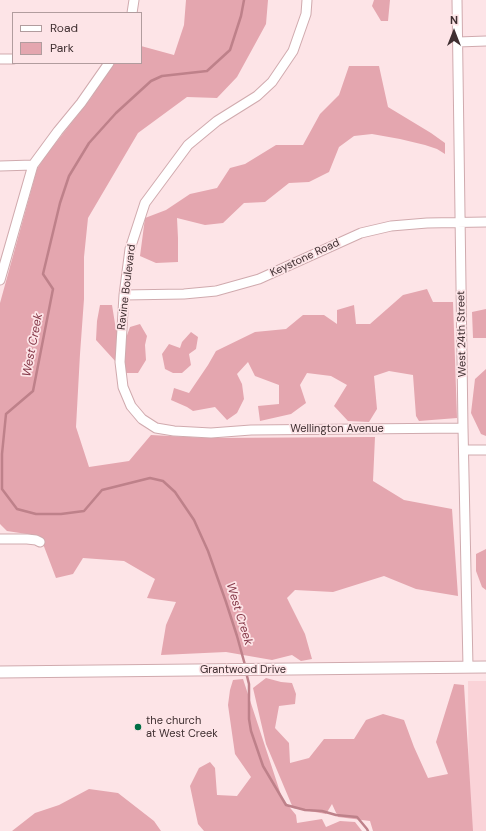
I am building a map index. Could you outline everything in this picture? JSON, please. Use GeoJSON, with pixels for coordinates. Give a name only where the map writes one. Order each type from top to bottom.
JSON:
{"type":"FeatureCollection","features":[{"type":"Feature","properties":{"kind":"street"},"geometry":{"type":"LineString","coordinates":[[132,12],[134,0]]}},
{"type":"Feature","properties":{"kind":"street","name":"Ravine Boulevard"},"geometry":{"type":"LineString","coordinates":[[211,433],[174,431],[156,428],[142,419],[131,406],[123,387],[120,362],[124,295],[130,248],[145,203],[188,145],[217,121],[257,96],[272,82],[293,51],[306,14],[307,0]]}},
{"type":"Feature","properties":{"kind":"street","name":"West 24th Street"},"geometry":{"type":"LineString","coordinates":[[457,0],[468,667]]}},
{"type":"Feature","properties":{"kind":"street"},"geometry":{"type":"LineString","coordinates":[[458,42],[486,41]]}},
{"type":"Feature","properties":{"kind":"street"},"geometry":{"type":"LineString","coordinates":[[0,60],[12,59]]}},
{"type":"Feature","properties":{"kind":"street"},"geometry":{"type":"LineString","coordinates":[[0,280],[33,166],[108,64]]}},
{"type":"Feature","properties":{"kind":"street"},"geometry":{"type":"LineString","coordinates":[[0,166],[33,166]]}},
{"type":"Feature","properties":{"kind":"street","name":"Keystone Road"},"geometry":{"type":"LineString","coordinates":[[124,295],[184,294],[216,290],[259,279],[361,233],[391,226],[427,223],[486,222]]}},
{"type":"Feature","properties":{"kind":"street","name":"Wellington Avenue"},"geometry":{"type":"LineString","coordinates":[[211,433],[251,430],[463,428]]}},
{"type":"Feature","properties":{"kind":"street"},"geometry":{"type":"LineString","coordinates":[[464,450],[486,450]]}},
{"type":"Feature","properties":{"kind":"street"},"geometry":{"type":"LineString","coordinates":[[0,539],[27,539],[40,542]]}},
{"type":"Feature","properties":{"kind":"street","name":"Grantwood Drive"},"geometry":{"type":"LineString","coordinates":[[0,672],[486,667]]}},
{"type":"Feature","properties":{"kind":"shaded area"},"geometry":{"type":"Polygon","coordinates":[[[468,681],[486,681],[486,831],[469,831],[468,681]]]}},
{"type":"Feature","properties":{"kind":"green space"},"geometry":{"type":"Polygon","coordinates":[[[186,0],[268,0],[266,24],[237,77],[217,98],[187,97],[138,133],[88,218],[84,257],[84,299],[76,427],[89,467],[129,461],[151,435],[208,438],[375,437],[373,481],[404,500],[452,509],[458,596],[416,589],[384,576],[333,592],[295,590],[287,598],[305,634],[312,659],[301,661],[292,655],[272,660],[226,652],[161,655],[166,625],[176,602],[147,598],[155,579],[124,561],[83,558],[73,574],[56,578],[40,536],[7,531],[0,524],[0,303],[37,169],[46,155],[91,98],[112,64],[142,64],[142,46],[174,55],[184,25],[186,0]]]}},
{"type":"Feature","properties":{"kind":"green space"},"geometry":{"type":"Polygon","coordinates":[[[374,0],[390,0],[388,21],[381,21],[372,6],[374,0]]]}},
{"type":"Feature","properties":{"kind":"green space"},"geometry":{"type":"Polygon","coordinates":[[[349,66],[379,66],[388,107],[445,143],[445,154],[437,149],[425,145],[400,139],[372,134],[354,136],[339,147],[329,172],[309,182],[289,183],[265,202],[244,203],[223,223],[205,225],[177,218],[178,262],[156,263],[140,256],[145,218],[166,210],[190,194],[217,188],[230,168],[245,164],[276,145],[303,145],[320,114],[339,95],[349,66]]]}},
{"type":"Feature","properties":{"kind":"green space"},"geometry":{"type":"Polygon","coordinates":[[[427,289],[433,302],[453,302],[457,418],[419,421],[416,416],[413,375],[389,371],[374,376],[377,409],[369,422],[348,421],[334,406],[347,385],[331,376],[307,373],[300,385],[306,403],[291,414],[260,421],[258,406],[279,404],[279,385],[255,376],[248,362],[237,374],[242,384],[244,399],[237,413],[227,420],[215,407],[193,411],[171,400],[174,388],[189,393],[216,351],[255,332],[286,329],[303,315],[324,315],[337,324],[337,310],[354,305],[356,324],[370,324],[403,295],[427,289]]]}},
{"type":"Feature","properties":{"kind":"green space"},"geometry":{"type":"Polygon","coordinates":[[[100,305],[112,305],[116,330],[126,338],[130,327],[140,324],[147,336],[145,345],[146,360],[138,373],[126,373],[96,340],[100,305]]]}},
{"type":"Feature","properties":{"kind":"green space"},"geometry":{"type":"Polygon","coordinates":[[[486,309],[486,338],[473,338],[472,312],[486,309]]]}},
{"type":"Feature","properties":{"kind":"green space"},"geometry":{"type":"Polygon","coordinates":[[[191,332],[198,337],[196,349],[189,354],[191,365],[182,373],[173,373],[165,369],[162,354],[169,344],[180,348],[182,342],[191,332]]]}},
{"type":"Feature","properties":{"kind":"green space"},"geometry":{"type":"Polygon","coordinates":[[[486,369],[486,436],[481,434],[471,413],[475,379],[486,369]]]}},
{"type":"Feature","properties":{"kind":"green space"},"geometry":{"type":"Polygon","coordinates":[[[486,549],[486,590],[482,587],[476,571],[476,554],[486,549]]]}},
{"type":"Feature","properties":{"kind":"green space"},"geometry":{"type":"Polygon","coordinates":[[[266,678],[292,683],[296,694],[295,704],[279,706],[275,728],[289,743],[290,763],[309,758],[324,739],[354,739],[366,720],[383,714],[404,720],[428,778],[448,774],[436,742],[454,684],[464,685],[473,831],[373,831],[370,821],[338,817],[332,804],[326,814],[293,808],[266,744],[253,688],[266,678]]]}},
{"type":"Feature","properties":{"kind":"green space"},"geometry":{"type":"Polygon","coordinates":[[[243,679],[282,798],[296,815],[297,823],[322,819],[326,827],[340,821],[355,822],[362,831],[204,831],[198,824],[190,786],[199,768],[210,762],[215,768],[217,795],[237,796],[251,777],[235,754],[228,705],[233,680],[243,679]]]}},
{"type":"Feature","properties":{"kind":"green space"},"geometry":{"type":"Polygon","coordinates":[[[89,789],[118,793],[154,821],[161,831],[12,831],[35,813],[59,805],[89,789]]]}},
{"type":"Feature","properties":{"kind":"waterway","name":"West Creek"},"geometry":{"type":"LineString","coordinates":[[244,0],[241,16],[230,50],[207,71],[162,76],[151,81],[116,113],[89,143],[69,176],[60,203],[43,274],[53,289],[33,391],[6,414],[2,454],[2,489],[17,509],[36,514],[61,514],[84,511],[102,490],[150,478],[163,481],[175,492],[194,520],[208,551],[226,602],[245,665]]}},
{"type":"Feature","properties":{"kind":"waterway","name":"West Creek"},"geometry":{"type":"LineString","coordinates":[[246,672],[249,684],[249,719],[251,731],[263,766],[286,805],[305,810],[322,811],[336,815],[357,817],[368,831]]}},
{"type":"Feature","properties":{"kind":"place","name":"the church at West Creek"},"geometry":{"type":"Point","coordinates":[138,727]}}]}
